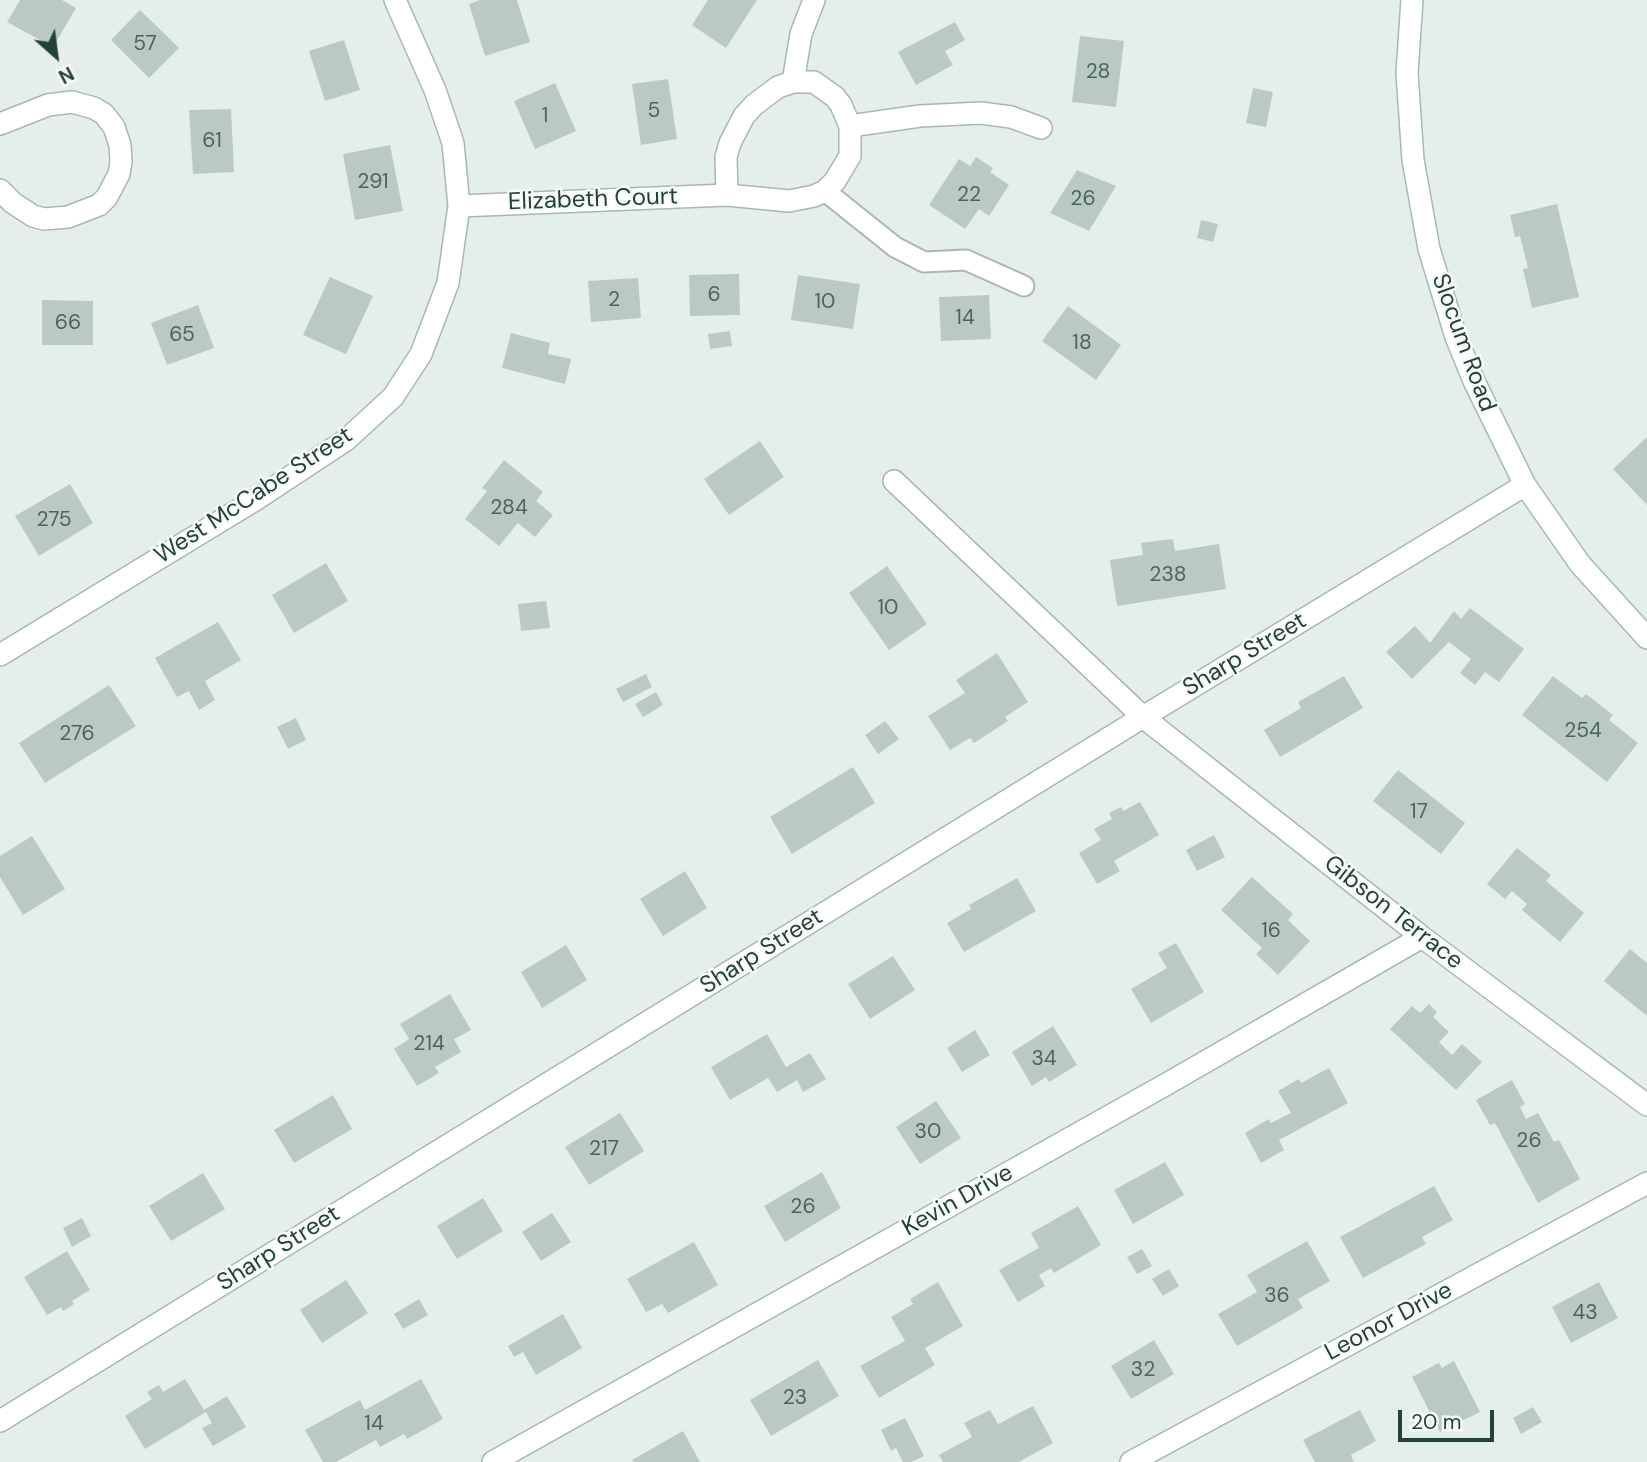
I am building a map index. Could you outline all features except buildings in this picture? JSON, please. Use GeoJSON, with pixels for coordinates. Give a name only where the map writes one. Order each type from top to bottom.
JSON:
{"type":"FeatureCollection","features":[{"type":"Feature","properties":{"kind":"street","name":"West McCabe Street"},"geometry":{"type":"LineString","coordinates":[[0,655],[255,500],[346,440],[393,397],[421,354],[448,283],[459,206],[453,143],[435,90],[395,0]]}},
{"type":"Feature","properties":{"kind":"street"},"geometry":{"type":"LineString","coordinates":[[793,82],[801,34],[814,0]]}},
{"type":"Feature","properties":{"kind":"street","name":"Slocum Road"},"geometry":{"type":"LineString","coordinates":[[1412,0],[1408,73],[1409,116],[1429,249],[1441,293],[1474,381],[1525,485],[1580,564],[1647,638]]}},
{"type":"Feature","properties":{"kind":"street"},"geometry":{"type":"LineString","coordinates":[[727,195],[726,157],[736,128],[765,94],[793,82],[814,82],[829,91],[841,105],[850,126],[850,156],[840,175],[825,191]]}},
{"type":"Feature","properties":{"kind":"street"},"geometry":{"type":"LineString","coordinates":[[0,124],[48,105],[72,102],[94,108],[104,114],[114,127],[120,145],[121,162],[119,174],[107,197],[99,205],[68,218],[44,219],[33,216],[13,203],[0,190]]}},
{"type":"Feature","properties":{"kind":"street"},"geometry":{"type":"LineString","coordinates":[[850,126],[920,116],[981,113],[1012,117],[1041,128]]}},
{"type":"Feature","properties":{"kind":"street","name":"Elizabeth Court"},"geometry":{"type":"LineString","coordinates":[[459,206],[727,195],[789,201],[825,191]]}},
{"type":"Feature","properties":{"kind":"street","name":"Gibson Terrace"},"geometry":{"type":"LineString","coordinates":[[894,481],[1143,717],[1422,937],[1647,1105]]}},
{"type":"Feature","properties":{"kind":"street","name":"Sharp Street"},"geometry":{"type":"LineString","coordinates":[[0,1421],[1525,485]]}},
{"type":"Feature","properties":{"kind":"street","name":"Kevin Drive"},"geometry":{"type":"LineString","coordinates":[[493,1462],[1422,937]]}},
{"type":"Feature","properties":{"kind":"street","name":"Leonor Drive"},"geometry":{"type":"LineString","coordinates":[[1131,1462],[1647,1183]]}},
{"type":"Feature","properties":{"kind":"lane"},"geometry":{"type":"LineString","coordinates":[[825,191],[895,247],[924,262],[966,260],[1024,286]]}}]}
